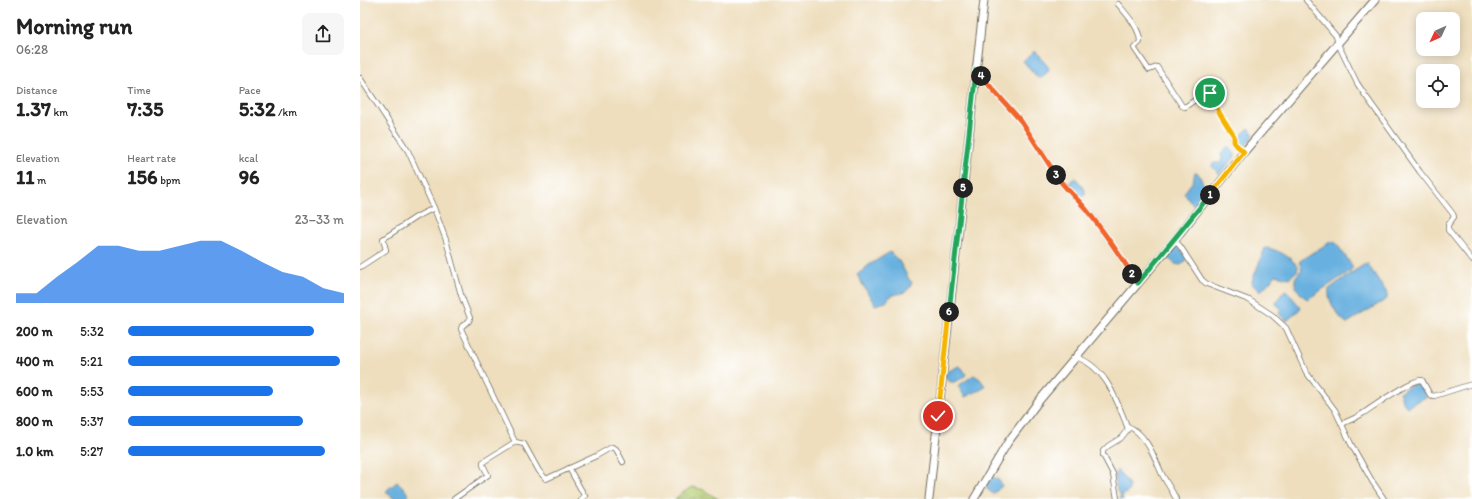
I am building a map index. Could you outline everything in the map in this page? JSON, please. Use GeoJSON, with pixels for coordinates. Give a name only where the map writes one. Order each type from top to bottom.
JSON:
{"type":"FeatureCollection","features":[{"type":"Feature","properties":{"kind":"main road"},"geometry":{"type":"LineString","coordinates":[[929,499],[984,0]]}},
{"type":"Feature","properties":{"kind":"main road"},"geometry":{"type":"LineString","coordinates":[[974,499],[1008,442],[1038,402],[1173,242],[1244,152],[1375,0]]}},
{"type":"Feature","properties":{"kind":"street"},"geometry":{"type":"LineString","coordinates":[[1306,0],[1335,34],[1338,44],[1357,83],[1365,95],[1420,172],[1453,214],[1454,218],[1448,225],[1448,230],[1472,260]]}},
{"type":"Feature","properties":{"kind":"street"},"geometry":{"type":"LineString","coordinates":[[1118,4],[1132,21],[1140,36],[1140,42],[1134,48],[1149,70],[1157,67],[1182,106],[1185,107],[1205,93],[1210,93],[1214,97],[1214,102],[1220,114],[1234,136],[1234,143],[1244,152]]}},
{"type":"Feature","properties":{"kind":"street"},"geometry":{"type":"LineString","coordinates":[[976,70],[1021,121],[1060,181],[1095,220],[1138,283]]}},
{"type":"Feature","properties":{"kind":"street"},"geometry":{"type":"LineString","coordinates":[[360,78],[405,146],[434,208],[446,240],[461,295],[470,318],[461,329],[515,442]]}},
{"type":"Feature","properties":{"kind":"street"},"geometry":{"type":"LineString","coordinates":[[360,267],[386,250],[383,240],[385,238],[434,208]]}},
{"type":"Feature","properties":{"kind":"street"},"geometry":{"type":"LineString","coordinates":[[1173,242],[1176,242],[1180,246],[1202,280],[1207,284],[1249,300],[1272,315],[1286,328],[1306,372],[1335,410],[1351,444],[1384,499]]}},
{"type":"Feature","properties":{"kind":"street"},"geometry":{"type":"LineString","coordinates":[[1076,357],[1093,366],[1108,383],[1128,429],[1125,434],[1103,452],[1103,455],[1113,474],[1117,499]]}},
{"type":"Feature","properties":{"kind":"street"},"geometry":{"type":"LineString","coordinates":[[1342,424],[1362,414],[1417,380],[1423,381],[1430,394],[1434,396],[1472,384]]}},
{"type":"Feature","properties":{"kind":"street"},"geometry":{"type":"LineString","coordinates":[[1127,426],[1137,432],[1148,445],[1176,499]]}},
{"type":"Feature","properties":{"kind":"street"},"geometry":{"type":"LineString","coordinates":[[457,498],[488,475],[483,462],[515,442],[524,444],[539,471],[545,478],[548,478],[612,447],[616,449],[623,462]]}},
{"type":"Feature","properties":{"kind":"street"},"geometry":{"type":"LineString","coordinates":[[569,468],[585,496],[581,499]]}},
{"type":"Feature","properties":{"kind":"green space"},"geometry":{"type":"Polygon","coordinates":[[[693,487],[704,490],[718,499],[675,499],[693,487]]]}},
{"type":"Feature","properties":{"kind":"water"},"geometry":{"type":"Polygon","coordinates":[[[1033,52],[1036,52],[1049,68],[1048,72],[1042,77],[1038,78],[1023,61],[1033,52]]]}},
{"type":"Feature","properties":{"kind":"water"},"geometry":{"type":"Polygon","coordinates":[[[1249,128],[1254,135],[1243,149],[1235,141],[1249,128]]]}},
{"type":"Feature","properties":{"kind":"water"},"geometry":{"type":"Polygon","coordinates":[[[1228,146],[1235,154],[1235,157],[1219,174],[1212,166],[1213,163],[1220,163],[1222,159],[1221,153],[1228,146]]]}},
{"type":"Feature","properties":{"kind":"water"},"geometry":{"type":"Polygon","coordinates":[[[1195,172],[1198,173],[1207,191],[1204,196],[1193,205],[1184,193],[1193,181],[1195,172]]]}},
{"type":"Feature","properties":{"kind":"water"},"geometry":{"type":"Polygon","coordinates":[[[1076,178],[1085,191],[1085,195],[1080,198],[1067,186],[1076,178]]]}},
{"type":"Feature","properties":{"kind":"water"},"geometry":{"type":"Polygon","coordinates":[[[1330,242],[1336,243],[1353,267],[1350,271],[1308,299],[1303,296],[1295,283],[1296,277],[1302,269],[1299,262],[1330,242]]]}},
{"type":"Feature","properties":{"kind":"water"},"geometry":{"type":"Polygon","coordinates":[[[1174,245],[1184,253],[1186,260],[1181,265],[1175,264],[1166,256],[1174,245]]]}},
{"type":"Feature","properties":{"kind":"water"},"geometry":{"type":"Polygon","coordinates":[[[1265,248],[1269,248],[1284,254],[1296,264],[1298,268],[1297,271],[1289,278],[1276,275],[1262,290],[1258,290],[1252,284],[1252,281],[1265,248]]]}},
{"type":"Feature","properties":{"kind":"water"},"geometry":{"type":"Polygon","coordinates":[[[890,252],[899,261],[912,282],[908,290],[905,292],[893,295],[886,302],[875,305],[857,275],[869,265],[890,252]]]}},
{"type":"Feature","properties":{"kind":"water"},"geometry":{"type":"Polygon","coordinates":[[[1367,263],[1387,293],[1387,299],[1347,323],[1340,317],[1331,303],[1329,289],[1367,263]]]}},
{"type":"Feature","properties":{"kind":"water"},"geometry":{"type":"Polygon","coordinates":[[[1285,290],[1301,308],[1287,321],[1279,314],[1281,308],[1276,304],[1277,300],[1285,290]]]}},
{"type":"Feature","properties":{"kind":"water"},"geometry":{"type":"Polygon","coordinates":[[[959,366],[963,369],[966,375],[955,382],[950,382],[947,380],[945,377],[947,372],[959,366]]]}},
{"type":"Feature","properties":{"kind":"water"},"geometry":{"type":"Polygon","coordinates":[[[974,375],[980,379],[985,386],[984,388],[965,397],[958,386],[974,375]]]}},
{"type":"Feature","properties":{"kind":"water"},"geometry":{"type":"Polygon","coordinates":[[[1418,382],[1422,385],[1426,397],[1407,407],[1404,404],[1399,392],[1418,382]]]}},
{"type":"Feature","properties":{"kind":"water"},"geometry":{"type":"Polygon","coordinates":[[[1117,470],[1126,480],[1129,487],[1129,491],[1121,496],[1117,491],[1115,474],[1117,470]]]}},
{"type":"Feature","properties":{"kind":"water"},"geometry":{"type":"Polygon","coordinates":[[[992,477],[996,478],[1002,486],[993,494],[987,489],[986,484],[992,477]]]}},
{"type":"Feature","properties":{"kind":"water"},"geometry":{"type":"Polygon","coordinates":[[[397,482],[406,491],[408,495],[407,499],[395,499],[387,493],[387,490],[397,482]]]}},
{"type":"Feature","properties":{"kind":"route"},"geometry":{"type":"LineString","coordinates":[[938,416],[976,70],[1021,121],[1060,181],[1095,220],[1138,283],[1173,242],[1244,152],[1234,143],[1235,138],[1220,114],[1214,102],[1214,97],[1210,93]]}}]}
